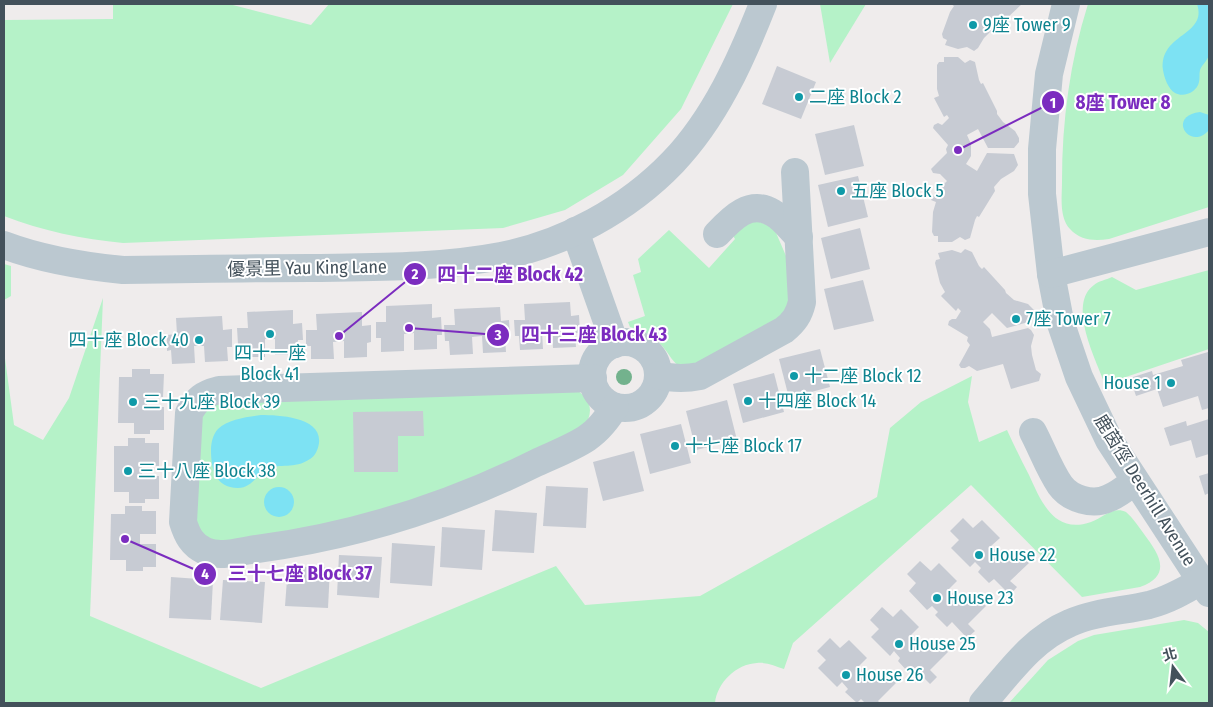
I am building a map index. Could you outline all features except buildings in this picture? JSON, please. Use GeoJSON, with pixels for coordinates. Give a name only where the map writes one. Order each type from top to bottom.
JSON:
{"type":"FeatureCollection","features":[{"type":"Feature","properties":{"kind":"street","name":"優景里 Yau King Lane"},"geometry":{"type":"LineString","coordinates":[[4,245],[25,253],[123,270],[370,267],[462,262],[502,256],[539,245],[576,231],[610,213],[644,189],[673,162],[704,124],[735,70],[763,4]]}},
{"type":"Feature","properties":{"kind":"street","name":"鹿茵徑 Deerhill Avenue"},"geometry":{"type":"LineString","coordinates":[[1066,4],[1050,74],[1042,149],[1042,194],[1051,274],[1060,321],[1079,377],[1109,440],[1205,587]]}},
{"type":"Feature","properties":{"kind":"street"},"geometry":{"type":"LineString","coordinates":[[659,376],[686,378],[700,376],[793,323],[799,313],[802,302],[795,172]]}},
{"type":"Feature","properties":{"kind":"street"},"geometry":{"type":"LineString","coordinates":[[717,234],[741,212],[752,208],[764,209],[775,214],[799,238]]}},
{"type":"Feature","properties":{"kind":"street"},"geometry":{"type":"LineString","coordinates":[[576,231],[615,344]]}},
{"type":"Feature","properties":{"kind":"street"},"geometry":{"type":"LineString","coordinates":[[1051,274],[1209,232]]}},
{"type":"Feature","properties":{"kind":"street"},"geometry":{"type":"LineString","coordinates":[[626,342],[636,344],[653,356],[657,366],[659,376],[657,386],[645,402],[635,407],[625,409],[615,407],[598,395],[594,386],[594,365],[599,356],[615,344],[626,342]]}},
{"type":"Feature","properties":{"kind":"street"},"geometry":{"type":"LineString","coordinates":[[593,378],[219,390],[206,393],[196,401],[189,413],[183,522],[187,534],[194,545],[206,552],[219,554],[291,544],[343,533],[404,516],[462,496],[580,442],[598,430],[615,407]]}},
{"type":"Feature","properties":{"kind":"street"},"geometry":{"type":"LineString","coordinates":[[1034,432],[1060,486],[1082,500],[1095,502],[1108,499],[1135,480]]}},
{"type":"Feature","properties":{"kind":"street"},"geometry":{"type":"LineString","coordinates":[[983,703],[1035,645],[1070,623],[1090,616],[1151,604],[1205,587]]}},
{"type":"Feature","properties":{"kind":"green space"},"geometry":{"type":"Polygon","coordinates":[[[113,4],[229,4],[311,25],[329,4],[733,4],[681,109],[623,175],[565,210],[503,228],[123,243],[63,234],[4,216],[4,20],[113,19],[113,4]]]}},
{"type":"Feature","properties":{"kind":"green space"},"geometry":{"type":"Polygon","coordinates":[[[820,4],[866,4],[830,63],[820,4]]]}},
{"type":"Feature","properties":{"kind":"green space"},"geometry":{"type":"Polygon","coordinates":[[[1088,4],[1209,4],[1209,207],[1104,240],[1083,238],[1074,233],[1064,219],[1062,200],[1062,159],[1068,91],[1076,47],[1088,4]]]}},
{"type":"Feature","properties":{"kind":"green space"},"geometry":{"type":"Polygon","coordinates":[[[753,219],[774,228],[786,256],[791,301],[784,316],[701,363],[681,367],[673,361],[660,343],[644,332],[630,327],[628,322],[645,316],[633,275],[641,272],[638,259],[669,230],[709,268],[735,239],[732,234],[753,219]]]}},
{"type":"Feature","properties":{"kind":"green space"},"geometry":{"type":"Polygon","coordinates":[[[4,264],[11,266],[11,296],[4,300],[4,264]]]}},
{"type":"Feature","properties":{"kind":"green space"},"geometry":{"type":"Polygon","coordinates":[[[1209,270],[1209,349],[1105,384],[1090,347],[1083,318],[1083,305],[1086,294],[1094,285],[1112,277],[1136,290],[1209,270]]]}},
{"type":"Feature","properties":{"kind":"green space"},"geometry":{"type":"Polygon","coordinates":[[[103,298],[90,616],[261,688],[556,566],[585,605],[700,596],[877,497],[890,428],[921,402],[972,376],[968,402],[979,442],[1007,430],[1044,505],[1058,520],[1067,524],[1078,525],[1091,522],[1112,511],[1126,512],[1154,549],[1158,556],[1160,570],[1157,576],[1150,582],[1140,587],[1082,597],[971,485],[793,643],[784,669],[771,664],[761,663],[742,667],[729,676],[719,688],[715,703],[4,703],[4,351],[14,425],[43,440],[69,398],[103,298]]]}},
{"type":"Feature","properties":{"kind":"green space"},"geometry":{"type":"Polygon","coordinates":[[[578,391],[586,398],[590,407],[589,416],[584,426],[459,486],[341,523],[219,543],[210,541],[196,529],[199,416],[211,403],[578,391]]]}},
{"type":"Feature","properties":{"kind":"green space"},"geometry":{"type":"Polygon","coordinates":[[[1184,620],[1198,623],[1209,632],[1209,703],[1009,703],[1048,660],[1078,641],[1094,635],[1184,620]]]}},
{"type":"Feature","properties":{"kind":"water"},"geometry":{"type":"Polygon","coordinates":[[[1197,4],[1209,4],[1210,48],[1207,59],[1200,70],[1198,86],[1190,93],[1182,95],[1170,89],[1165,79],[1163,70],[1164,58],[1168,49],[1175,41],[1196,23],[1199,15],[1197,4]]]}},
{"type":"Feature","properties":{"kind":"water"},"geometry":{"type":"Polygon","coordinates":[[[1200,112],[1209,115],[1209,130],[1202,136],[1195,137],[1189,135],[1183,125],[1184,120],[1190,115],[1200,112]]]}},
{"type":"Feature","properties":{"kind":"water"},"geometry":{"type":"Polygon","coordinates":[[[261,415],[288,417],[307,423],[318,434],[319,443],[316,452],[312,458],[304,462],[277,466],[266,470],[246,486],[238,488],[224,485],[219,481],[213,470],[211,447],[215,433],[227,423],[261,415]]]}},
{"type":"Feature","properties":{"kind":"water"},"geometry":{"type":"Polygon","coordinates":[[[279,487],[290,491],[294,502],[290,513],[279,517],[268,513],[264,502],[268,491],[279,487]]]}},
{"type":"Feature","properties":{"kind":"place","name":"9座 Tower 9"},"geometry":{"type":"Point","coordinates":[973,25]}},
{"type":"Feature","properties":{"kind":"place","name":"二座 Block 2"},"geometry":{"type":"Point","coordinates":[799,97]}},
{"type":"Feature","properties":{"kind":"place","name":"8座 Tower 8"},"geometry":{"type":"Point","coordinates":[958,150]}},
{"type":"Feature","properties":{"kind":"place","name":"五座 Block 5"},"geometry":{"type":"Point","coordinates":[841,191]}},
{"type":"Feature","properties":{"kind":"place","name":"7座 Tower 7"},"geometry":{"type":"Point","coordinates":[1016,319]}},
{"type":"Feature","properties":{"kind":"place","name":"四十三座 Block 43"},"geometry":{"type":"Point","coordinates":[409,328]}},
{"type":"Feature","properties":{"kind":"place","name":"四十一座 Block 41"},"geometry":{"type":"Point","coordinates":[270,334]}},
{"type":"Feature","properties":{"kind":"place","name":"四十二座 Block 42"},"geometry":{"type":"Point","coordinates":[339,336]}},
{"type":"Feature","properties":{"kind":"place","name":"四十座 Block 40"},"geometry":{"type":"Point","coordinates":[199,340]}},
{"type":"Feature","properties":{"kind":"place","name":"十二座 Block 12"},"geometry":{"type":"Point","coordinates":[794,376]}},
{"type":"Feature","properties":{"kind":"place","name":"House 1"},"geometry":{"type":"Point","coordinates":[1171,383]}},
{"type":"Feature","properties":{"kind":"place","name":"十四座 Block 14"},"geometry":{"type":"Point","coordinates":[748,401]}},
{"type":"Feature","properties":{"kind":"place","name":"三十九座 Block 39"},"geometry":{"type":"Point","coordinates":[133,402]}},
{"type":"Feature","properties":{"kind":"place","name":"十七座 Block 17"},"geometry":{"type":"Point","coordinates":[675,446]}},
{"type":"Feature","properties":{"kind":"place","name":"三十八座 Block 38"},"geometry":{"type":"Point","coordinates":[128,471]}},
{"type":"Feature","properties":{"kind":"place","name":"三十七座 Block 37"},"geometry":{"type":"Point","coordinates":[125,539]}},
{"type":"Feature","properties":{"kind":"place","name":"House 22"},"geometry":{"type":"Point","coordinates":[979,555]}},
{"type":"Feature","properties":{"kind":"place","name":"House 23"},"geometry":{"type":"Point","coordinates":[937,598]}},
{"type":"Feature","properties":{"kind":"place","name":"House 25"},"geometry":{"type":"Point","coordinates":[899,644]}},
{"type":"Feature","properties":{"kind":"place","name":"House 26"},"geometry":{"type":"Point","coordinates":[846,675]}}]}
